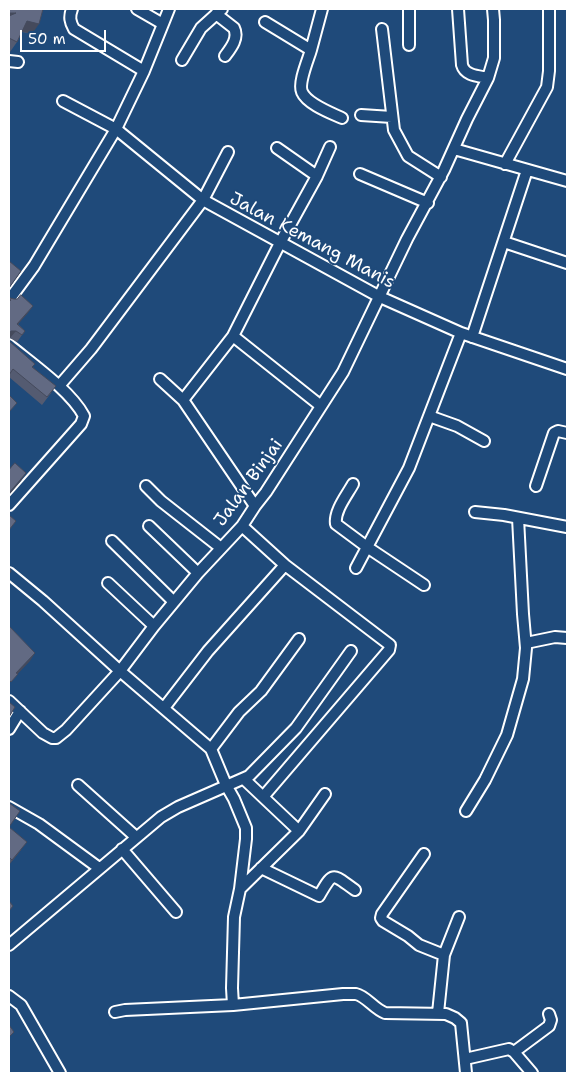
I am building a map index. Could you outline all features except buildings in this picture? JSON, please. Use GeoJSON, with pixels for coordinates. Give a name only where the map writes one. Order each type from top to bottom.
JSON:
{"type":"FeatureCollection","features":[{"type":"Feature","properties":{"kind":"street"},"geometry":{"type":"LineString","coordinates":[[72,9],[70,23],[74,29],[144,71]]}},
{"type":"Feature","properties":{"kind":"street"},"geometry":{"type":"LineString","coordinates":[[137,9],[164,24]]}},
{"type":"Feature","properties":{"kind":"street"},"geometry":{"type":"LineString","coordinates":[[9,300],[34,266],[116,130],[144,71],[169,9]]}},
{"type":"Feature","properties":{"kind":"street"},"geometry":{"type":"LineString","coordinates":[[322,9],[302,81],[302,92],[307,100],[342,118]]}},
{"type":"Feature","properties":{"kind":"street"},"geometry":{"type":"LineString","coordinates":[[408,9],[409,45]]}},
{"type":"Feature","properties":{"kind":"street"},"geometry":{"type":"LineString","coordinates":[[458,9],[463,70],[488,78]]}},
{"type":"Feature","properties":{"kind":"street","name":"Jalan Binjai"},"geometry":{"type":"LineString","coordinates":[[20,711],[52,738],[56,738],[66,730],[120,671],[198,573],[242,526],[266,492],[343,372],[407,239],[441,177],[488,78],[494,58],[493,9]]}},
{"type":"Feature","properties":{"kind":"street"},"geometry":{"type":"LineString","coordinates":[[505,164],[547,87],[550,71],[549,9]]}},
{"type":"Feature","properties":{"kind":"street"},"geometry":{"type":"LineString","coordinates":[[182,60],[201,28],[219,12],[236,31],[233,45],[225,56]]}},
{"type":"Feature","properties":{"kind":"street"},"geometry":{"type":"LineString","coordinates":[[265,22],[311,50]]}},
{"type":"Feature","properties":{"kind":"street"},"geometry":{"type":"LineString","coordinates":[[382,29],[394,130],[408,156],[441,177]]}},
{"type":"Feature","properties":{"kind":"street","name":"Jalan Kemang Manis"},"geometry":{"type":"LineString","coordinates":[[63,101],[116,130],[203,200],[380,297],[461,333],[567,369]]}},
{"type":"Feature","properties":{"kind":"street"},"geometry":{"type":"LineString","coordinates":[[361,115],[392,117]]}},
{"type":"Feature","properties":{"kind":"street"},"geometry":{"type":"LineString","coordinates":[[183,400],[233,336],[280,243],[317,176],[330,147]]}},
{"type":"Feature","properties":{"kind":"street"},"geometry":{"type":"LineString","coordinates":[[277,148],[317,176]]}},
{"type":"Feature","properties":{"kind":"street"},"geometry":{"type":"LineString","coordinates":[[454,149],[567,182]]}},
{"type":"Feature","properties":{"kind":"street"},"geometry":{"type":"LineString","coordinates":[[59,386],[91,350],[203,200],[228,152]]}},
{"type":"Feature","properties":{"kind":"street"},"geometry":{"type":"LineString","coordinates":[[472,337],[527,170]]}},
{"type":"Feature","properties":{"kind":"street"},"geometry":{"type":"LineString","coordinates":[[360,174],[428,203]]}},
{"type":"Feature","properties":{"kind":"street"},"geometry":{"type":"LineString","coordinates":[[504,242],[567,263]]}},
{"type":"Feature","properties":{"kind":"street"},"geometry":{"type":"LineString","coordinates":[[356,568],[408,468],[461,333]]}},
{"type":"Feature","properties":{"kind":"street"},"geometry":{"type":"LineString","coordinates":[[233,336],[321,406]]}},
{"type":"Feature","properties":{"kind":"street"},"geometry":{"type":"LineString","coordinates":[[9,345],[59,386],[80,407],[84,416],[82,424],[9,505]]}},
{"type":"Feature","properties":{"kind":"street"},"geometry":{"type":"LineString","coordinates":[[160,379],[183,400],[256,506]]}},
{"type":"Feature","properties":{"kind":"street"},"geometry":{"type":"LineString","coordinates":[[429,416],[457,426],[484,441]]}},
{"type":"Feature","properties":{"kind":"street"},"geometry":{"type":"LineString","coordinates":[[536,486],[554,433],[558,431],[567,433]]}},
{"type":"Feature","properties":{"kind":"street"},"geometry":{"type":"LineString","coordinates":[[353,484],[340,507],[335,520],[336,524],[424,585]]}},
{"type":"Feature","properties":{"kind":"street"},"geometry":{"type":"LineString","coordinates":[[146,486],[221,548]]}},
{"type":"Feature","properties":{"kind":"street"},"geometry":{"type":"LineString","coordinates":[[475,512],[504,515],[567,528]]}},
{"type":"Feature","properties":{"kind":"street"},"geometry":{"type":"LineString","coordinates":[[466,811],[485,780],[507,735],[523,679],[526,643],[518,518]]}},
{"type":"Feature","properties":{"kind":"street"},"geometry":{"type":"LineString","coordinates":[[149,526],[198,573]]}},
{"type":"Feature","properties":{"kind":"street"},"geometry":{"type":"LineString","coordinates":[[242,526],[285,564],[390,645],[389,650],[263,797]]}},
{"type":"Feature","properties":{"kind":"street"},"geometry":{"type":"LineString","coordinates":[[112,541],[174,602]]}},
{"type":"Feature","properties":{"kind":"street"},"geometry":{"type":"LineString","coordinates":[[164,708],[208,651],[285,564]]}},
{"type":"Feature","properties":{"kind":"street"},"geometry":{"type":"LineString","coordinates":[[9,573],[211,749],[246,828],[240,889],[234,917],[232,988],[234,1005]]}},
{"type":"Feature","properties":{"kind":"street"},"geometry":{"type":"LineString","coordinates":[[108,583],[154,626]]}},
{"type":"Feature","properties":{"kind":"street"},"geometry":{"type":"LineString","coordinates":[[526,643],[555,637],[567,638]]}},
{"type":"Feature","properties":{"kind":"street"},"geometry":{"type":"LineString","coordinates":[[211,749],[238,712],[261,691],[298,639]]}},
{"type":"Feature","properties":{"kind":"street"},"geometry":{"type":"LineString","coordinates":[[9,945],[161,817],[178,807],[248,776],[296,728],[351,651]]}},
{"type":"Feature","properties":{"kind":"street"},"geometry":{"type":"LineString","coordinates":[[9,701],[20,711],[9,729]]}},
{"type":"Feature","properties":{"kind":"street"},"geometry":{"type":"LineString","coordinates":[[244,779],[299,831]]}},
{"type":"Feature","properties":{"kind":"street"},"geometry":{"type":"LineString","coordinates":[[78,785],[136,837]]}},
{"type":"Feature","properties":{"kind":"street"},"geometry":{"type":"LineString","coordinates":[[240,889],[299,831],[326,794]]}},
{"type":"Feature","properties":{"kind":"street"},"geometry":{"type":"LineString","coordinates":[[9,807],[39,824],[99,868]]}},
{"type":"Feature","properties":{"kind":"street"},"geometry":{"type":"LineString","coordinates":[[122,849],[176,912]]}},
{"type":"Feature","properties":{"kind":"street"},"geometry":{"type":"LineString","coordinates":[[424,854],[382,914],[382,918],[419,945],[444,955]]}},
{"type":"Feature","properties":{"kind":"street"},"geometry":{"type":"LineString","coordinates":[[261,868],[319,896],[328,880],[333,877],[336,877],[355,890]]}},
{"type":"Feature","properties":{"kind":"street"},"geometry":{"type":"LineString","coordinates":[[438,1014],[444,955],[460,917]]}},
{"type":"Feature","properties":{"kind":"street"},"geometry":{"type":"LineString","coordinates":[[115,1012],[234,1005],[356,994],[385,1013],[446,1014],[455,1018],[461,1023],[466,1073]]}},
{"type":"Feature","properties":{"kind":"street"},"geometry":{"type":"LineString","coordinates":[[9,997],[21,1005],[60,1073]]}},
{"type":"Feature","properties":{"kind":"street"},"geometry":{"type":"LineString","coordinates":[[514,1052],[549,1026],[551,1020],[549,1014]]}},
{"type":"Feature","properties":{"kind":"street"},"geometry":{"type":"LineString","coordinates":[[465,1059],[509,1049],[514,1052],[532,1073]]}}]}
